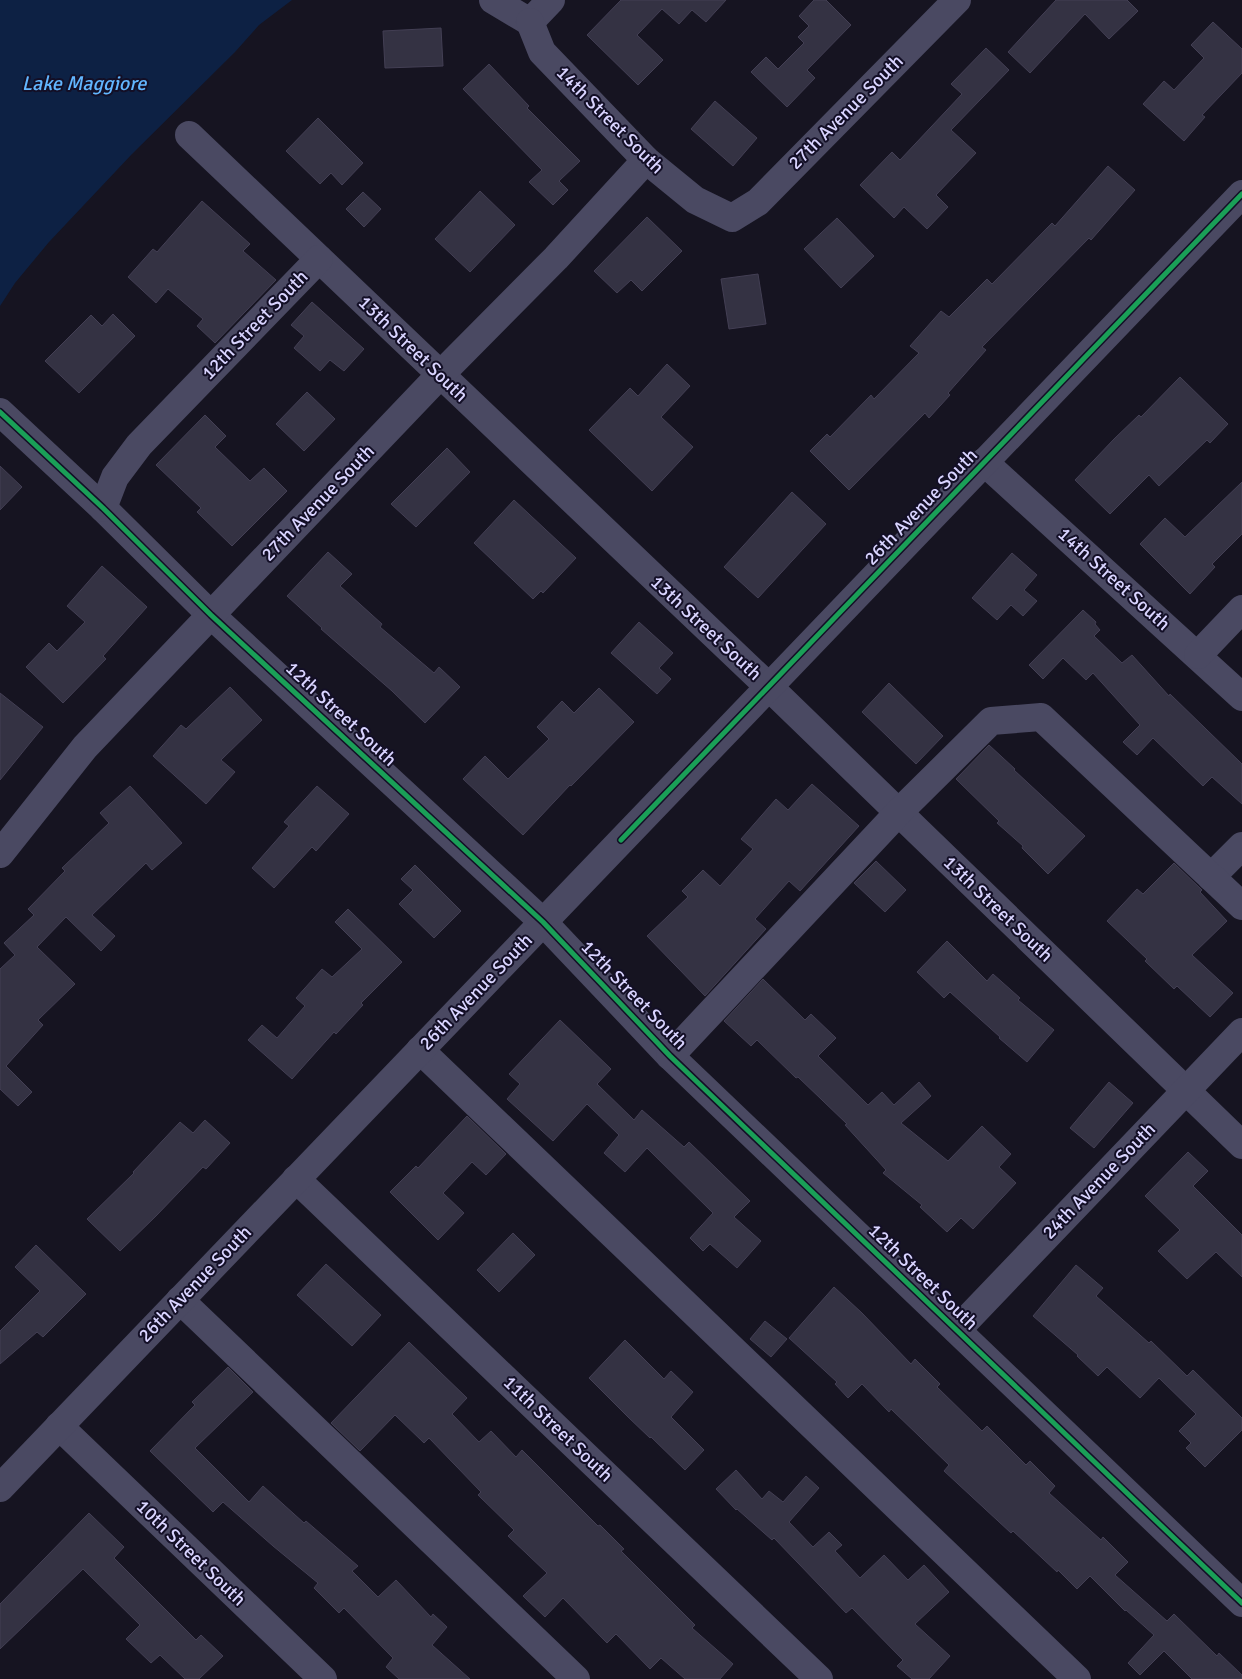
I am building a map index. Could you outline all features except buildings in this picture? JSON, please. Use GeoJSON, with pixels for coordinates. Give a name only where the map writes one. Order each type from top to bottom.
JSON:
{"type":"FeatureCollection","features":[{"type":"Feature","properties":{"kind":"street"},"geometry":{"type":"LineString","coordinates":[[493,0],[530,22],[551,0]]}},
{"type":"Feature","properties":{"kind":"street","name":"27th Avenue South"},"geometry":{"type":"LineString","coordinates":[[732,218],[758,202],[956,0]]}},
{"type":"Feature","properties":{"kind":"street","name":"14th Street South"},"geometry":{"type":"LineString","coordinates":[[530,22],[542,52],[646,160],[695,200],[732,218]]}},
{"type":"Feature","properties":{"kind":"street","name":"13th Street South"},"geometry":{"type":"LineString","coordinates":[[189,135],[768,687],[1242,1145]]}},
{"type":"Feature","properties":{"kind":"street","name":"27th Avenue South"},"geometry":{"type":"LineString","coordinates":[[0,854],[85,747],[440,375],[556,258],[646,160]]}},
{"type":"Feature","properties":{"kind":"street","name":"26th Avenue South"},"geometry":{"type":"LineString","coordinates":[[0,1488],[1242,194]]}},
{"type":"Feature","properties":{"kind":"street","name":"12th Street South"},"geometry":{"type":"LineString","coordinates":[[103,508],[115,478],[139,445],[319,259]]}},
{"type":"Feature","properties":{"kind":"street","name":"12th Street South"},"geometry":{"type":"LineString","coordinates":[[0,412],[103,508],[211,615],[543,922],[670,1056],[1242,1603]]}},
{"type":"Feature","properties":{"kind":"street","name":"14th Street South"},"geometry":{"type":"LineString","coordinates":[[984,462],[1242,697]]}},
{"type":"Feature","properties":{"kind":"street"},"geometry":{"type":"LineString","coordinates":[[1198,655],[1242,609]]}},
{"type":"Feature","properties":{"kind":"street"},"geometry":{"type":"LineString","coordinates":[[670,1056],[898,813],[992,721],[1041,717],[1242,906]]}},
{"type":"Feature","properties":{"kind":"street"},"geometry":{"type":"LineString","coordinates":[[1211,876],[1242,846]]}},
{"type":"Feature","properties":{"kind":"street","name":"24th Avenue South"},"geometry":{"type":"LineString","coordinates":[[957,1330],[1242,1032]]}},
{"type":"Feature","properties":{"kind":"street"},"geometry":{"type":"LineString","coordinates":[[420,1050],[1077,1679]]}},
{"type":"Feature","properties":{"kind":"street","name":"11th Street South"},"geometry":{"type":"LineString","coordinates":[[296,1179],[819,1679]]}},
{"type":"Feature","properties":{"kind":"street"},"geometry":{"type":"LineString","coordinates":[[180,1300],[576,1679]]}},
{"type":"Feature","properties":{"kind":"street","name":"10th Street South"},"geometry":{"type":"LineString","coordinates":[[59,1426],[324,1679]]}},
{"type":"Feature","properties":{"kind":"water","name":"Lake Maggiore"},"geometry":{"type":"Polygon","coordinates":[[[0,0],[292,0],[259,25],[235,52],[132,154],[49,242],[15,283],[0,306],[0,0]]]}},
{"type":"Feature","properties":{"kind":"cycle path"},"geometry":{"type":"LineString","coordinates":[[621,840],[1242,194]]}},
{"type":"Feature","properties":{"kind":"cycle path"},"geometry":{"type":"LineString","coordinates":[[0,412],[103,508],[211,615],[543,922],[670,1056],[1242,1603]]}}]}
